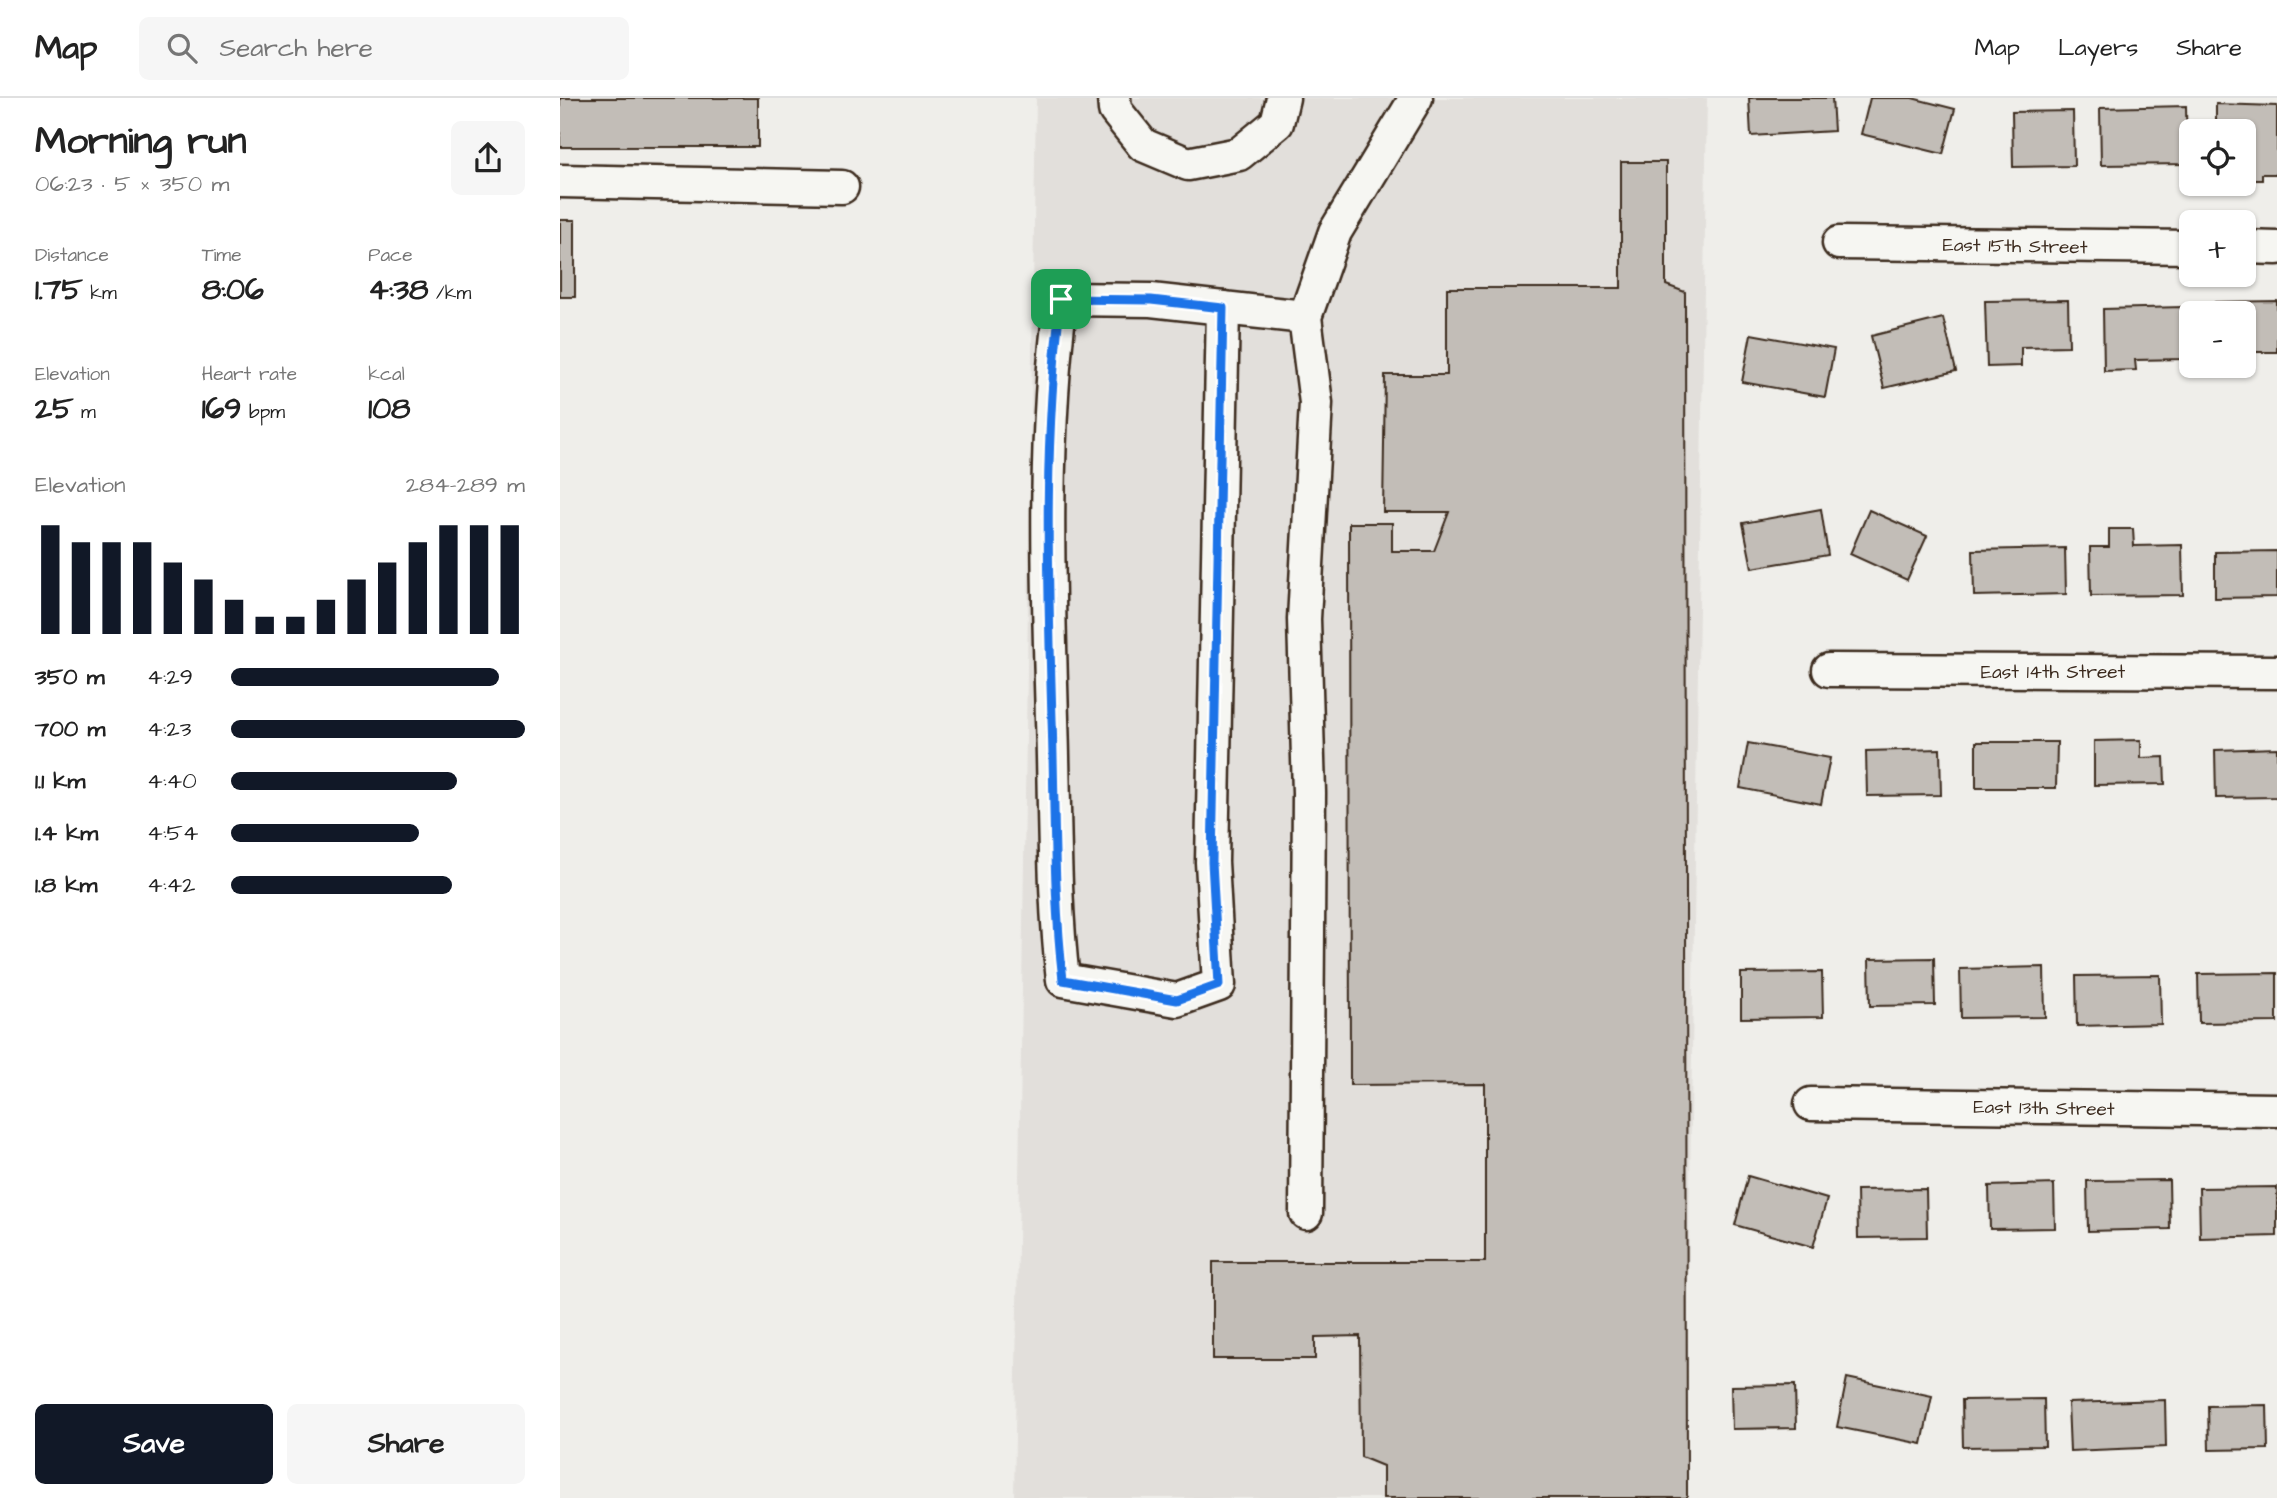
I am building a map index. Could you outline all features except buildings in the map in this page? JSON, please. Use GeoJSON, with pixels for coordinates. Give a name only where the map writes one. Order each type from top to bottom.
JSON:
{"type":"FeatureCollection","features":[{"type":"Feature","properties":{"kind":"street"},"geometry":{"type":"LineString","coordinates":[[1114,98],[1115,110],[1143,145],[1188,164],[1239,154],[1277,123],[1283,98]]}},
{"type":"Feature","properties":{"kind":"street"},"geometry":{"type":"LineString","coordinates":[[1306,1213],[1309,793],[1304,619],[1316,403],[1305,317],[1335,232],[1416,98]]}},
{"type":"Feature","properties":{"kind":"street"},"geometry":{"type":"LineString","coordinates":[[560,181],[842,187]]}},
{"type":"Feature","properties":{"kind":"street","name":"East 15th Street"},"geometry":{"type":"LineString","coordinates":[[1839,243],[2179,247]]}},
{"type":"Feature","properties":{"kind":"street"},"geometry":{"type":"LineString","coordinates":[[2256,247],[2277,248]]}},
{"type":"Feature","properties":{"kind":"street"},"geometry":{"type":"LineString","coordinates":[[1223,308],[1212,862],[1219,985],[1177,1000],[1063,980],[1055,905],[1047,534],[1054,356],[1061,299],[1151,300],[1305,317]]}},
{"type":"Feature","properties":{"kind":"street","name":"East 14th Street"},"geometry":{"type":"LineString","coordinates":[[1829,670],[2277,671]]}},
{"type":"Feature","properties":{"kind":"street","name":"East 13th Street"},"geometry":{"type":"LineString","coordinates":[[1811,1104],[2277,1110]]}},
{"type":"Feature","properties":{"kind":"shaded area"},"geometry":{"type":"Polygon","coordinates":[[[1036,98],[1707,98],[1685,1498],[1014,1498],[1036,98]]]}},
{"type":"Feature","properties":{"kind":"route"},"geometry":{"type":"LineString","coordinates":[[1061,299],[1151,300],[1223,308],[1212,862],[1219,985],[1177,1000],[1063,980],[1055,905],[1047,534],[1054,356],[1061,299]]}}]}
